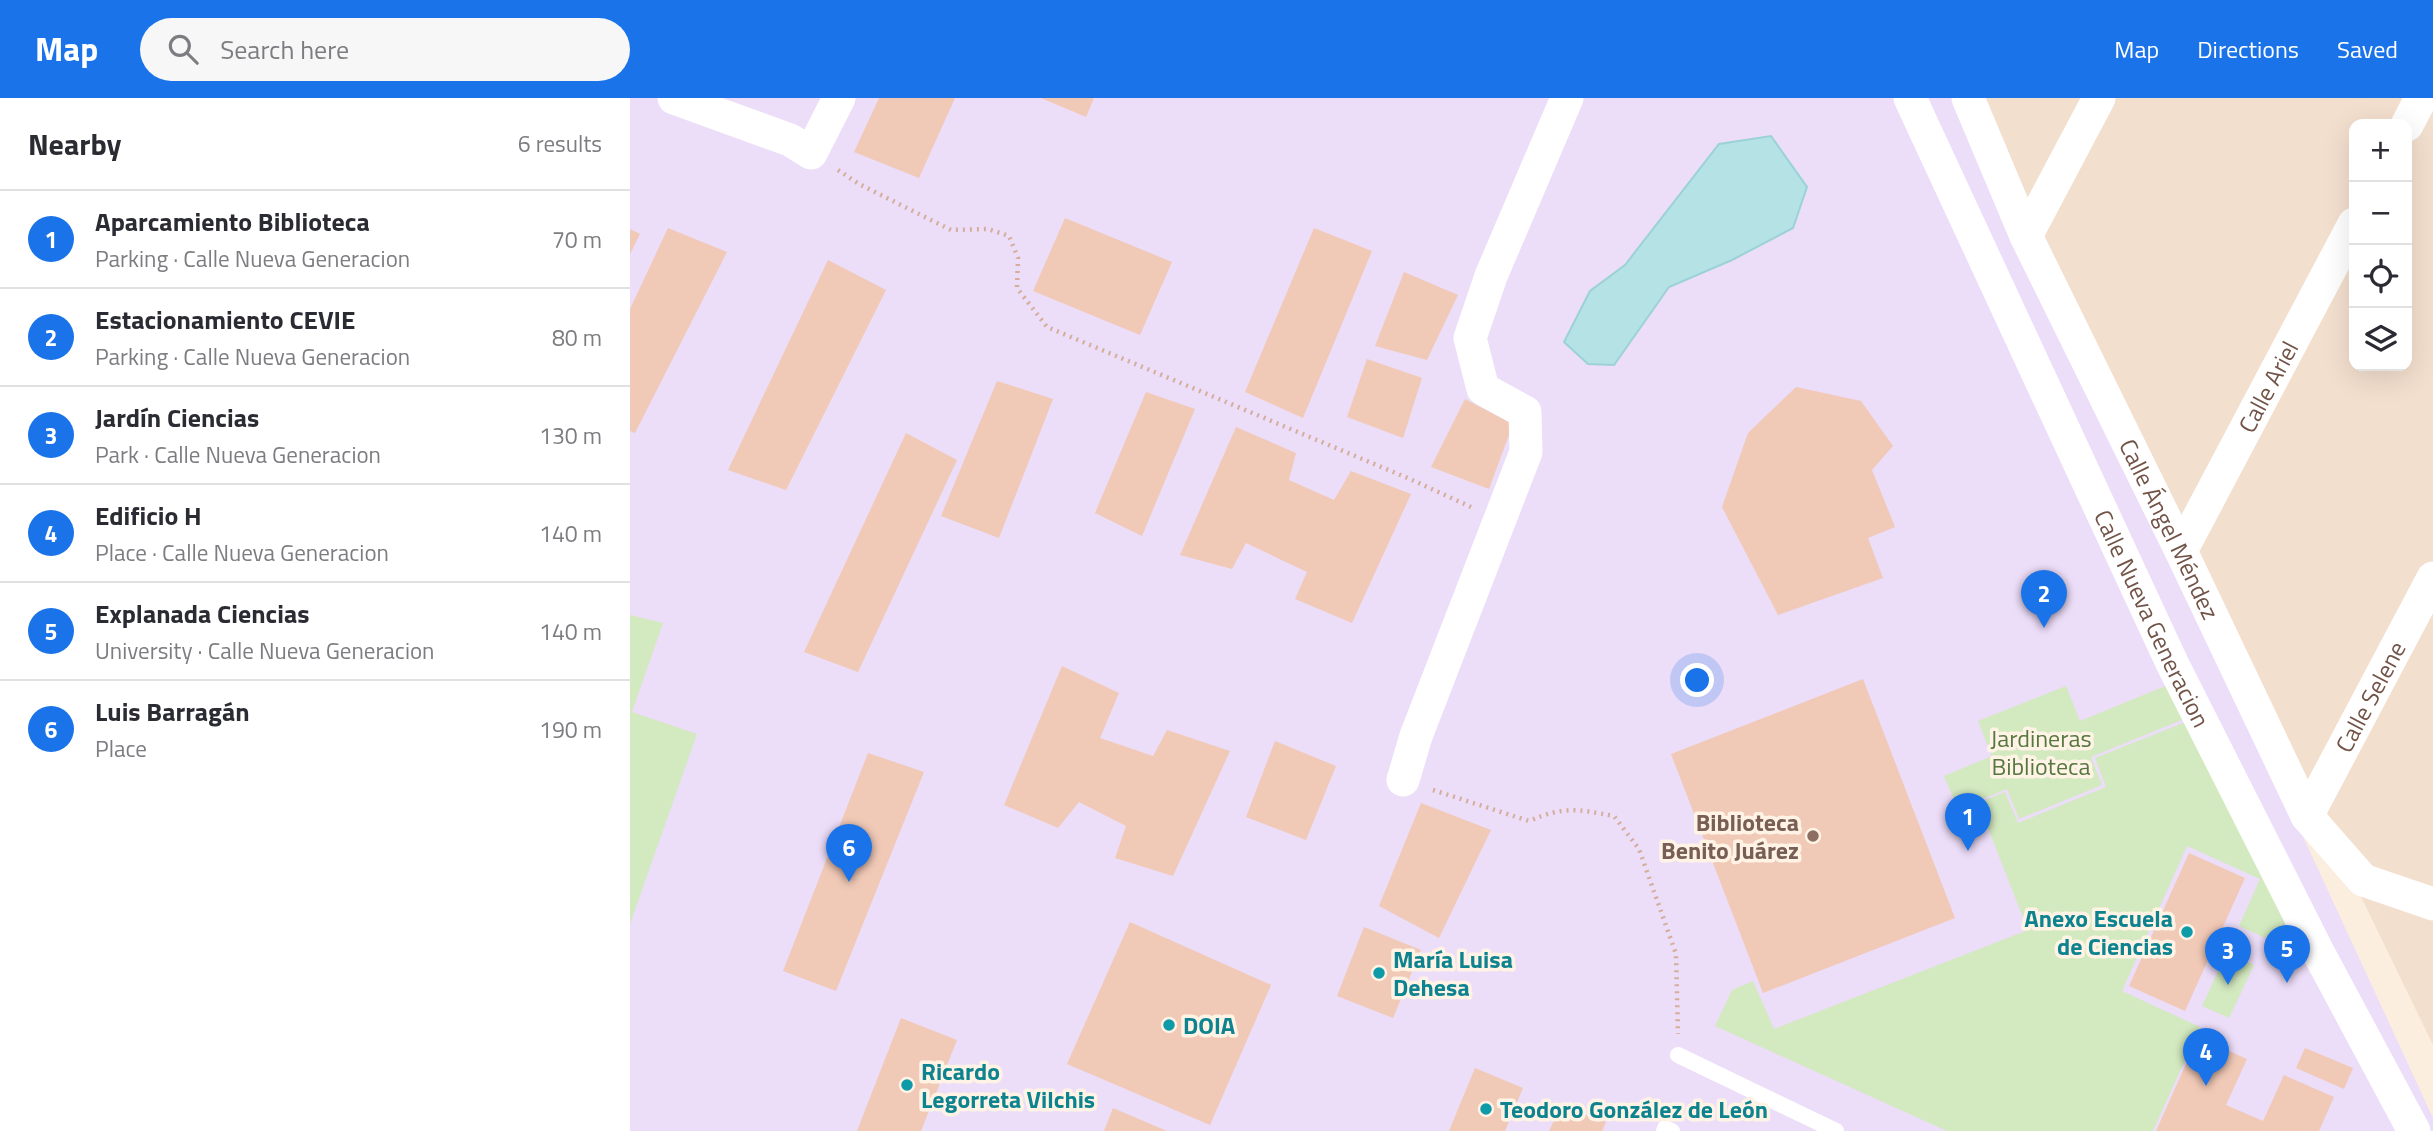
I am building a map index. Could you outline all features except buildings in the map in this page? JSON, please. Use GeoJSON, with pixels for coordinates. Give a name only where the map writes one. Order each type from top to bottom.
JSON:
{"type":"FeatureCollection","features":[{"type":"Feature","properties":{"kind":"street"},"geometry":{"type":"LineString","coordinates":[[674,98],[801,146],[839,98]]}},
{"type":"Feature","properties":{"kind":"street"},"geometry":{"type":"LineString","coordinates":[[1403,780],[1416,737],[1526,452],[1525,412],[1483,389],[1470,338],[1491,276],[1567,98]]}},
{"type":"Feature","properties":{"kind":"street","name":"Calle Nueva Generacion"},"geometry":{"type":"LineString","coordinates":[[1910,98],[2172,663],[2318,950],[2414,1131]]}},
{"type":"Feature","properties":{"kind":"street","name":"Calle Ángel Méndez"},"geometry":{"type":"LineString","coordinates":[[1968,98],[2026,236],[2181,551],[2307,816],[2363,880],[2433,904]]}},
{"type":"Feature","properties":{"kind":"street"},"geometry":{"type":"LineString","coordinates":[[2026,236],[2099,98]]}},
{"type":"Feature","properties":{"kind":"street"},"geometry":{"type":"LineString","coordinates":[[2410,119],[2421,98]]}},
{"type":"Feature","properties":{"kind":"street","name":"Calle Ariel"},"geometry":{"type":"LineString","coordinates":[[2181,551],[2349,233]]}},
{"type":"Feature","properties":{"kind":"street","name":"Calle Selene"},"geometry":{"type":"LineString","coordinates":[[2307,816],[2433,578]]}},
{"type":"Feature","properties":{"kind":"lane"},"geometry":{"type":"LineString","coordinates":[[1678,1055],[1836,1131]]}},
{"type":"Feature","properties":{"kind":"lane"},"geometry":{"type":"LineString","coordinates":[[1664,1131],[1665,1128],[1672,1131]]}},
{"type":"Feature","properties":{"kind":"path"},"geometry":{"type":"LineString","coordinates":[[801,146],[859,184],[951,230],[988,229],[1009,236],[1018,258],[1017,288],[1047,327],[1410,479],[1500,521]]}},
{"type":"Feature","properties":{"kind":"path"},"geometry":{"type":"LineString","coordinates":[[1403,780],[1529,821],[1552,811],[1578,809],[1614,816],[1639,849],[1676,954],[1678,1055]]}},
{"type":"Feature","properties":{"kind":"shaded area"},"geometry":{"type":"Polygon","coordinates":[[[630,98],[1962,98],[2433,1118],[2433,1131],[630,1131],[630,98]]]}},
{"type":"Feature","properties":{"kind":"shaded area"},"geometry":{"type":"Polygon","coordinates":[[[1973,98],[2433,98],[2433,1045],[1973,98]]]}},
{"type":"Feature","properties":{"kind":"green space"},"geometry":{"type":"Polygon","coordinates":[[[630,615],[663,623],[632,712],[697,734],[630,924],[630,615]]]}},
{"type":"Feature","properties":{"kind":"green space","name":"Jardineras Biblioteca"},"geometry":{"type":"Polygon","coordinates":[[[2185,678],[2199,713],[2091,757],[2102,785],[2019,819],[2007,789],[1958,809],[1944,776],[1992,756],[1978,721],[2066,686],[2080,721],[2185,678]]]}},
{"type":"Feature","properties":{"kind":"green space"},"geometry":{"type":"Polygon","coordinates":[[[2211,712],[2317,961],[2239,926],[2260,879],[2187,846],[2122,991],[2200,1027],[2153,1131],[1947,1131],[1715,1026],[1732,990],[1753,981],[1774,1029],[2028,930],[1978,803],[2005,792],[2018,823],[2106,787],[2095,758],[2211,712]]]}},
{"type":"Feature","properties":{"kind":"green space"},"geometry":{"type":"Polygon","coordinates":[[[2227,952],[2254,965],[2229,1018],[2202,1006],[2227,952]]]}},
{"type":"Feature","properties":{"kind":"water"},"geometry":{"type":"Polygon","coordinates":[[[1771,136],[1807,187],[1793,228],[1732,260],[1669,287],[1614,365],[1588,364],[1564,342],[1590,291],[1625,265],[1719,144],[1771,136]]]}},
{"type":"Feature","properties":{"kind":"place","name":"Estacionamiento CEVIE"},"geometry":{"type":"Point","coordinates":[2044,628]}},
{"type":"Feature","properties":{"kind":"place","name":"Biblioteca Benito Juárez"},"geometry":{"type":"Point","coordinates":[1813,836]}},
{"type":"Feature","properties":{"kind":"place","name":"Aparcamiento Biblioteca"},"geometry":{"type":"Point","coordinates":[1968,851]}},
{"type":"Feature","properties":{"kind":"place","name":"Luis Barragán"},"geometry":{"type":"Point","coordinates":[849,882]}},
{"type":"Feature","properties":{"kind":"place","name":"Anexo Escuela de Ciencias"},"geometry":{"type":"Point","coordinates":[2187,932]}},
{"type":"Feature","properties":{"kind":"place","name":"María Luisa Dehesa"},"geometry":{"type":"Point","coordinates":[1379,973]}},
{"type":"Feature","properties":{"kind":"place","name":"Explanada Ciencias"},"geometry":{"type":"Point","coordinates":[2287,983]}},
{"type":"Feature","properties":{"kind":"place","name":"Jardín Ciencias"},"geometry":{"type":"Point","coordinates":[2228,985]}},
{"type":"Feature","properties":{"kind":"place","name":"DOIA"},"geometry":{"type":"Point","coordinates":[1169,1025]}},
{"type":"Feature","properties":{"kind":"place","name":"Ricardo Legorreta Vilchis"},"geometry":{"type":"Point","coordinates":[907,1085]}},
{"type":"Feature","properties":{"kind":"place","name":"Edificio H"},"geometry":{"type":"Point","coordinates":[2206,1086]}},
{"type":"Feature","properties":{"kind":"place","name":"Teodoro González de León"},"geometry":{"type":"Point","coordinates":[1486,1109]}}]}
